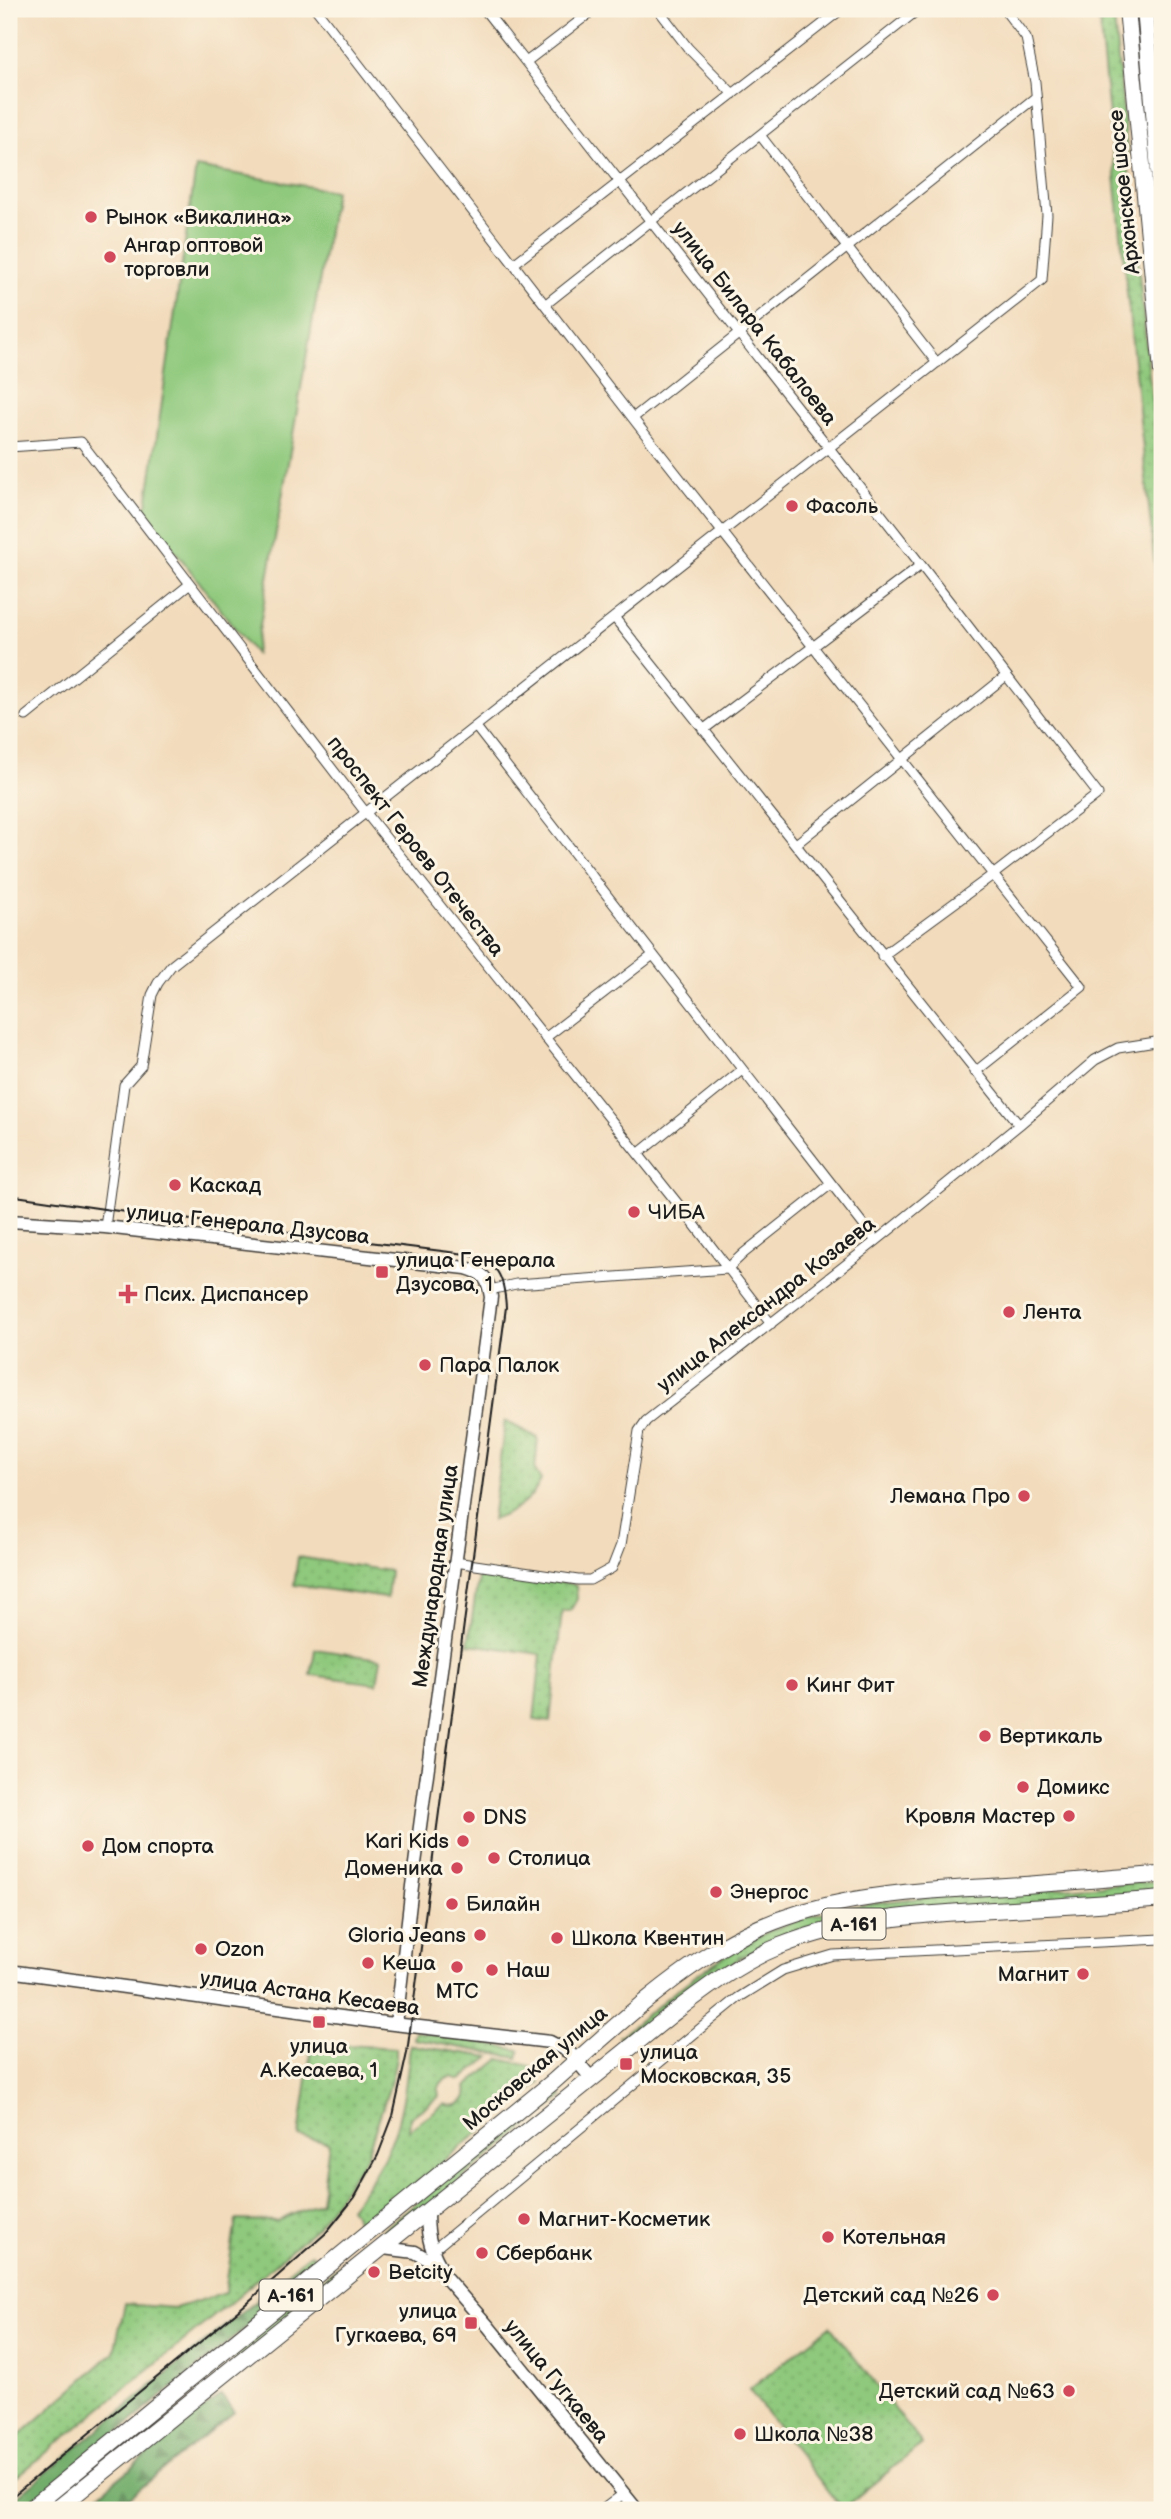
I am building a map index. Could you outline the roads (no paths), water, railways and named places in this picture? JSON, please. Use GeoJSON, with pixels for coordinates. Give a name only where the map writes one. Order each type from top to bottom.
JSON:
{"type":"FeatureCollection","features":[{"type":"Feature","properties":{"kind":"highway","name":"Архонское шоссе"},"geometry":{"type":"LineString","coordinates":[[1127,9],[1162,371]]}},
{"type":"Feature","properties":{"kind":"highway","name":"Архонское шоссе"},"geometry":{"type":"LineString","coordinates":[[1145,9],[1162,204]]}},
{"type":"Feature","properties":{"kind":"highway","name":"Московская улица"},"geometry":{"type":"LineString","coordinates":[[29,2510],[675,1979],[752,1931],[803,1910],[875,1895],[1162,1875]]}},
{"type":"Feature","properties":{"kind":"highway","name":"Московская улица"},"geometry":{"type":"LineString","coordinates":[[56,2510],[718,1979],[778,1947],[817,1933],[894,1916],[1162,1899]]}},
{"type":"Feature","properties":{"kind":"street"},"geometry":{"type":"LineString","coordinates":[[316,9],[633,418],[1082,987],[975,1072]]}},
{"type":"Feature","properties":{"kind":"street","name":"улица Билара Кабалоева"},"geometry":{"type":"LineString","coordinates":[[484,9],[1098,794],[883,956]]}},
{"type":"Feature","properties":{"kind":"street"},"geometry":{"type":"LineString","coordinates":[[526,62],[595,9]]}},
{"type":"Feature","properties":{"kind":"street"},"geometry":{"type":"LineString","coordinates":[[658,9],[688,48],[733,94]]}},
{"type":"Feature","properties":{"kind":"street"},"geometry":{"type":"LineString","coordinates":[[547,304],[919,9]]}},
{"type":"Feature","properties":{"kind":"street"},"geometry":{"type":"LineString","coordinates":[[633,418],[1036,97],[1026,38],[1004,9]]}},
{"type":"Feature","properties":{"kind":"street"},"geometry":{"type":"LineString","coordinates":[[515,263],[837,10]]}},
{"type":"Feature","properties":{"kind":"street","name":"улица Билара Кабалоева"},"geometry":{"type":"LineString","coordinates":[[105,1227],[124,1085],[141,1066],[152,995],[171,966],[1042,280],[1047,215],[1036,97]]}},
{"type":"Feature","properties":{"kind":"street"},"geometry":{"type":"LineString","coordinates":[[760,135],[937,363]]}},
{"type":"Feature","properties":{"kind":"street","name":"проспект Героев Отечества"},"geometry":{"type":"LineString","coordinates":[[9,447],[81,442],[366,813],[771,1324]]}},
{"type":"Feature","properties":{"kind":"street"},"geometry":{"type":"LineString","coordinates":[[703,730],[921,565]]}},
{"type":"Feature","properties":{"kind":"street"},"geometry":{"type":"LineString","coordinates":[[26,716],[190,584]]}},
{"type":"Feature","properties":{"kind":"street"},"geometry":{"type":"LineString","coordinates":[[614,617],[1020,1125]]}},
{"type":"Feature","properties":{"kind":"street"},"geometry":{"type":"LineString","coordinates":[[796,844],[1006,676]]}},
{"type":"Feature","properties":{"kind":"street"},"geometry":{"type":"LineString","coordinates":[[476,726],[876,1241]]}},
{"type":"Feature","properties":{"kind":"street"},"geometry":{"type":"LineString","coordinates":[[545,1038],[653,955]]}},
{"type":"Feature","properties":{"kind":"street","name":"улица Александра Козаева"},"geometry":{"type":"LineString","coordinates":[[455,1562],[578,1580],[590,1580],[612,1568],[621,1545],[639,1431],[662,1406],[876,1241],[1020,1125],[1095,1060],[1118,1048],[1162,1041]]}},
{"type":"Feature","properties":{"kind":"street"},"geometry":{"type":"LineString","coordinates":[[638,1154],[742,1070]]}},
{"type":"Feature","properties":{"kind":"street"},"geometry":{"type":"LineString","coordinates":[[490,1290],[516,1284],[727,1269],[831,1184]]}},
{"type":"Feature","properties":{"kind":"street","name":"улица Генерала Дзусова"},"geometry":{"type":"LineString","coordinates":[[9,1221],[105,1227],[466,1268],[482,1273],[490,1290]]}},
{"type":"Feature","properties":{"kind":"street","name":"Международная улица"},"geometry":{"type":"LineString","coordinates":[[396,2024],[490,1290]]}},
{"type":"Feature","properties":{"kind":"street"},"geometry":{"type":"LineString","coordinates":[[432,2251],[710,2020],[738,1998],[783,1970],[832,1955],[1162,1939]]}},
{"type":"Feature","properties":{"kind":"street","name":"улица Астана Кесаева"},"geometry":{"type":"LineString","coordinates":[[9,1971],[396,2024],[550,2042],[569,2052],[592,2079]]}},
{"type":"Feature","properties":{"kind":"street","name":"улица Гугкаева"},"geometry":{"type":"LineString","coordinates":[[427,2211],[427,2235],[446,2278]]}},
{"type":"Feature","properties":{"kind":"street","name":"улица Гугкаева"},"geometry":{"type":"LineString","coordinates":[[383,2248],[415,2252],[431,2261],[637,2510]]}},
{"type":"Feature","properties":{"kind":"street"},"geometry":{"type":"LineString","coordinates":[[602,2510],[623,2494]]}},
{"type":"Feature","properties":{"kind":"tram line"},"geometry":{"type":"LineString","coordinates":[[9,1195],[466,1254],[485,1261],[497,1272],[501,1278],[506,1307],[407,2053],[393,2116],[378,2155],[355,2197],[325,2234],[239,2310],[9,2499]]}},
{"type":"Feature","properties":{"kind":"place","name":"Рынок «Викалина»"},"geometry":{"type":"Point","coordinates":[91,217]}},
{"type":"Feature","properties":{"kind":"place","name":"Ангар оптовой торговли"},"geometry":{"type":"Point","coordinates":[110,257]}},
{"type":"Feature","properties":{"kind":"place","name":"Фасоль"},"geometry":{"type":"Point","coordinates":[792,506]}},
{"type":"Feature","properties":{"kind":"place","name":"Каскад"},"geometry":{"type":"Point","coordinates":[175,1185]}},
{"type":"Feature","properties":{"kind":"place","name":"ЧИБА"},"geometry":{"type":"Point","coordinates":[634,1212]}},
{"type":"Feature","properties":{"kind":"place","name":"улица Генерала Дзусова, 1"},"geometry":{"type":"Point","coordinates":[382,1272]}},
{"type":"Feature","properties":{"kind":"place","name":"Псих. Диспансер"},"geometry":{"type":"Point","coordinates":[128,1294]}},
{"type":"Feature","properties":{"kind":"place","name":"Лента"},"geometry":{"type":"Point","coordinates":[1009,1312]}},
{"type":"Feature","properties":{"kind":"place","name":"Пара Палок"},"geometry":{"type":"Point","coordinates":[425,1365]}},
{"type":"Feature","properties":{"kind":"place","name":"Лемана Про"},"geometry":{"type":"Point","coordinates":[1024,1496]}},
{"type":"Feature","properties":{"kind":"place","name":"Кинг Фит"},"geometry":{"type":"Point","coordinates":[792,1685]}},
{"type":"Feature","properties":{"kind":"place","name":"Вертикаль"},"geometry":{"type":"Point","coordinates":[985,1736]}},
{"type":"Feature","properties":{"kind":"place","name":"Домикс"},"geometry":{"type":"Point","coordinates":[1023,1787]}},
{"type":"Feature","properties":{"kind":"place","name":"Кровля Мастер"},"geometry":{"type":"Point","coordinates":[1069,1816]}},
{"type":"Feature","properties":{"kind":"place","name":"DNS"},"geometry":{"type":"Point","coordinates":[469,1817]}},
{"type":"Feature","properties":{"kind":"place","name":"Kari Kids"},"geometry":{"type":"Point","coordinates":[463,1841]}},
{"type":"Feature","properties":{"kind":"place","name":"Дом спорта"},"geometry":{"type":"Point","coordinates":[88,1846]}},
{"type":"Feature","properties":{"kind":"place","name":"Столица"},"geometry":{"type":"Point","coordinates":[494,1858]}},
{"type":"Feature","properties":{"kind":"place","name":"Доменика"},"geometry":{"type":"Point","coordinates":[457,1868]}},
{"type":"Feature","properties":{"kind":"place","name":"Энергос"},"geometry":{"type":"Point","coordinates":[716,1892]}},
{"type":"Feature","properties":{"kind":"place","name":"Билайн"},"geometry":{"type":"Point","coordinates":[452,1904]}},
{"type":"Feature","properties":{"kind":"place","name":"Gloria Jeans"},"geometry":{"type":"Point","coordinates":[480,1935]}},
{"type":"Feature","properties":{"kind":"place","name":"Школа Квентин"},"geometry":{"type":"Point","coordinates":[557,1938]}},
{"type":"Feature","properties":{"kind":"place","name":"Ozon"},"geometry":{"type":"Point","coordinates":[201,1949]}},
{"type":"Feature","properties":{"kind":"place","name":"Кеша"},"geometry":{"type":"Point","coordinates":[368,1963]}},
{"type":"Feature","properties":{"kind":"place","name":"МТС"},"geometry":{"type":"Point","coordinates":[457,1967]}},
{"type":"Feature","properties":{"kind":"place","name":"Наш"},"geometry":{"type":"Point","coordinates":[492,1970]}},
{"type":"Feature","properties":{"kind":"place","name":"Магнит"},"geometry":{"type":"Point","coordinates":[1083,1974]}},
{"type":"Feature","properties":{"kind":"place","name":"улица А.Кесаева, 1"},"geometry":{"type":"Point","coordinates":[319,2022]}},
{"type":"Feature","properties":{"kind":"place","name":"улица Московская, 35"},"geometry":{"type":"Point","coordinates":[626,2064]}},
{"type":"Feature","properties":{"kind":"place","name":"Магнит-Косметик"},"geometry":{"type":"Point","coordinates":[524,2219]}},
{"type":"Feature","properties":{"kind":"place","name":"Котельная"},"geometry":{"type":"Point","coordinates":[828,2237]}},
{"type":"Feature","properties":{"kind":"place","name":"Сбербанк"},"geometry":{"type":"Point","coordinates":[482,2253]}},
{"type":"Feature","properties":{"kind":"place","name":"Betcity"},"geometry":{"type":"Point","coordinates":[374,2272]}},
{"type":"Feature","properties":{"kind":"place","name":"Детский сад №26"},"geometry":{"type":"Point","coordinates":[993,2295]}},
{"type":"Feature","properties":{"kind":"place","name":"улица Гугкаева, 69"},"geometry":{"type":"Point","coordinates":[471,2323]}},
{"type":"Feature","properties":{"kind":"place","name":"Детский сад №63"},"geometry":{"type":"Point","coordinates":[1069,2391]}},
{"type":"Feature","properties":{"kind":"place","name":"Школа №38"},"geometry":{"type":"Point","coordinates":[740,2434]}}]}
